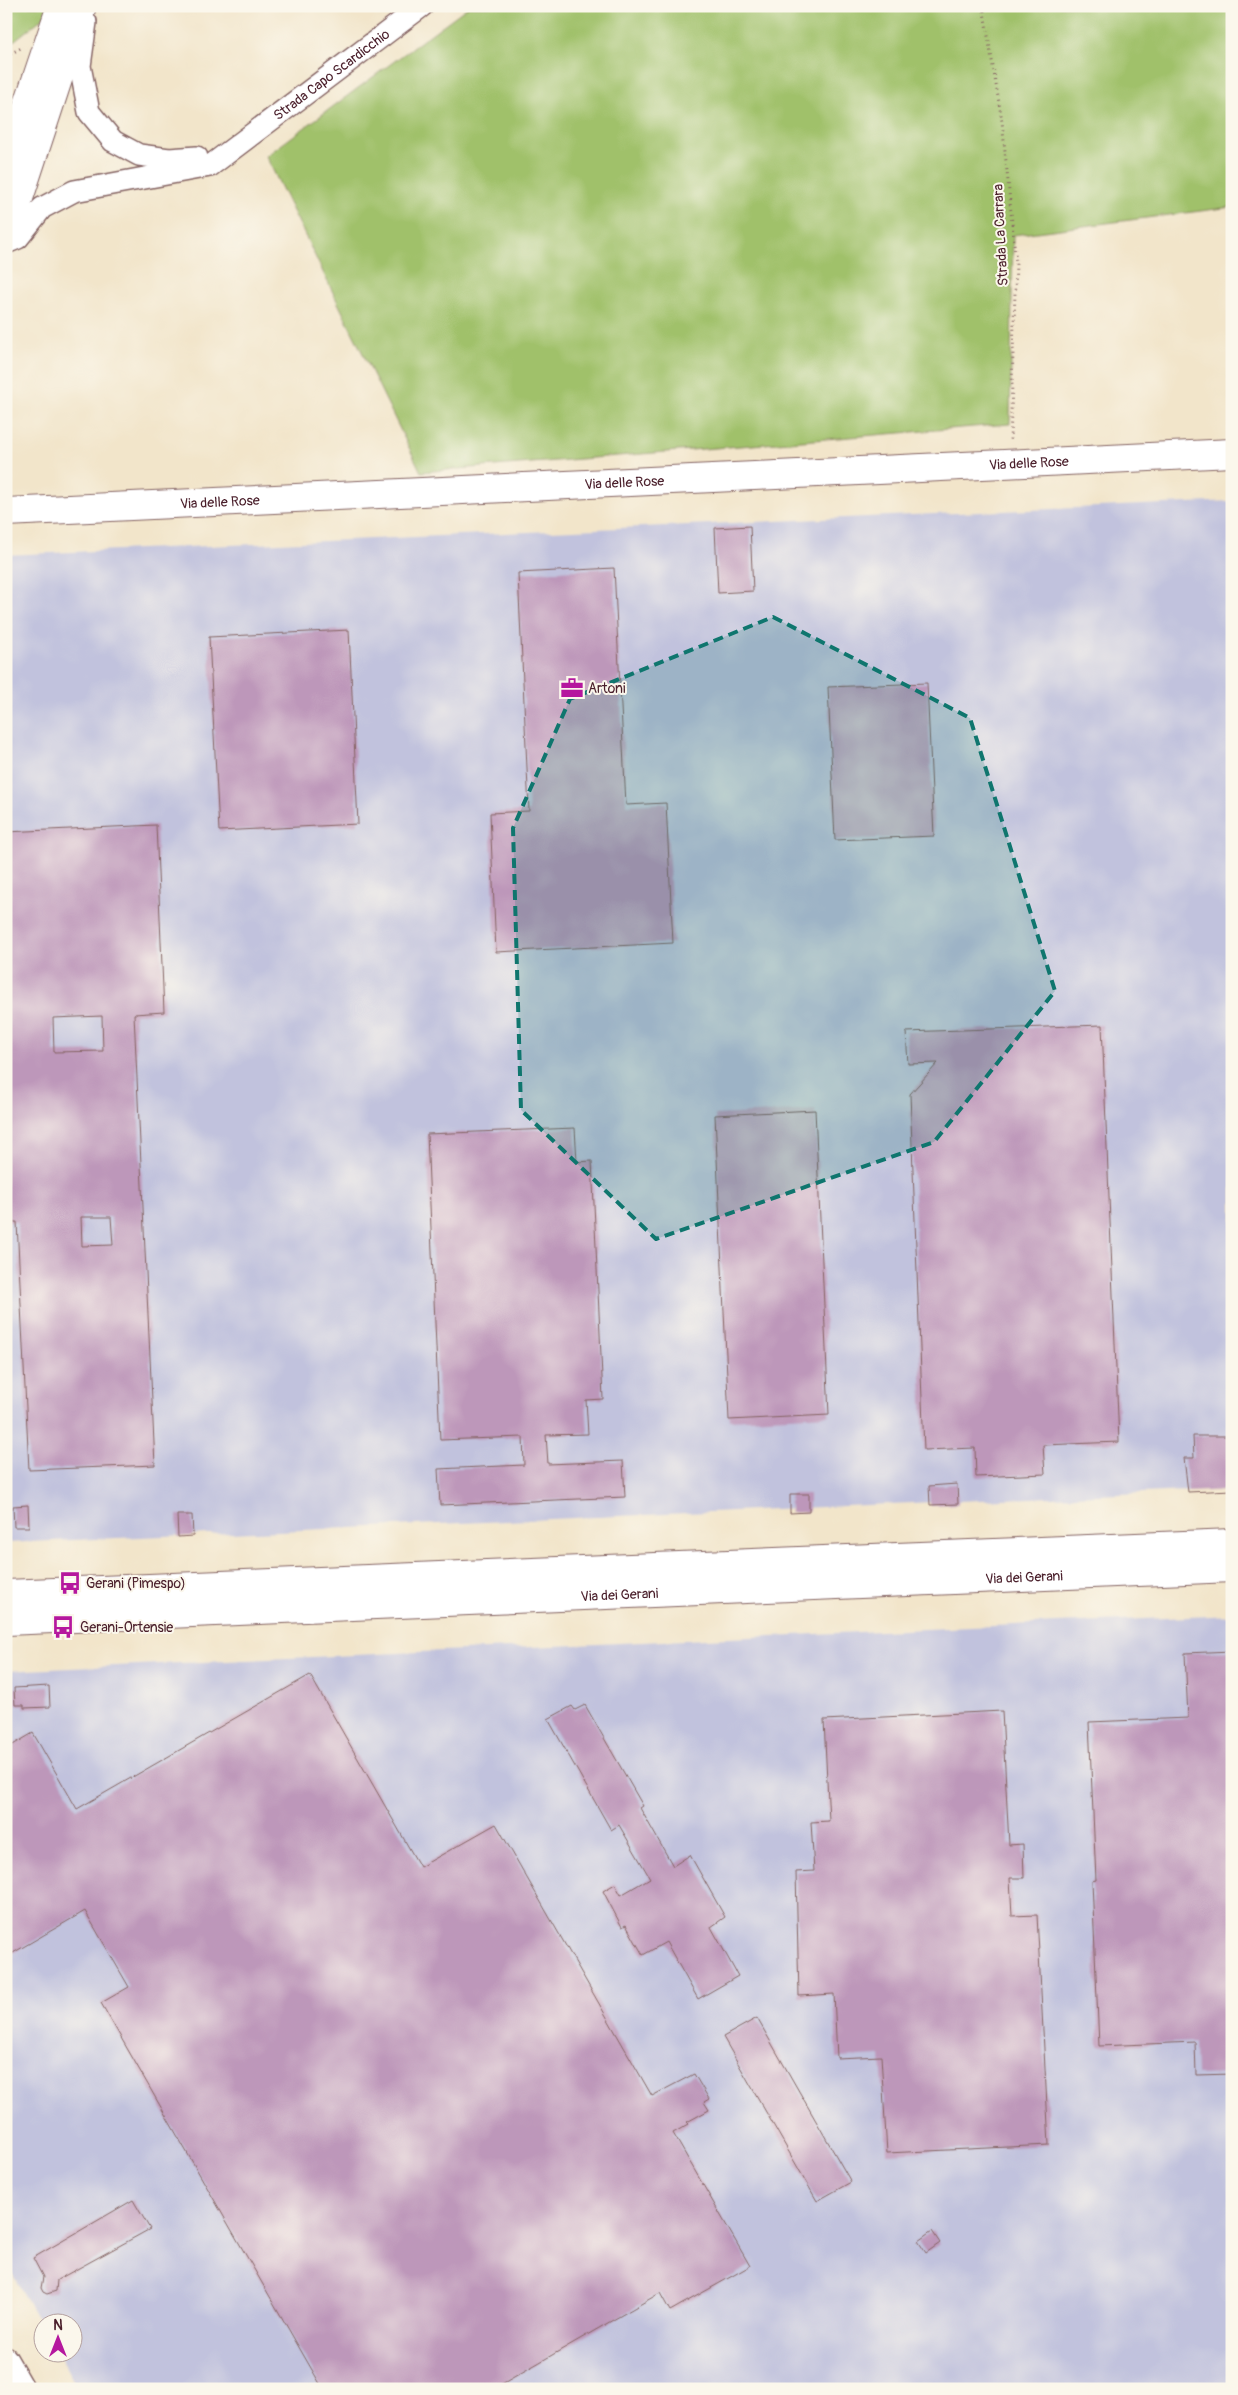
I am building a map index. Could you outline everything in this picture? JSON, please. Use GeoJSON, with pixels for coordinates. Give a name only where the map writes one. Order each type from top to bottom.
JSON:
{"type":"FeatureCollection","features":[{"type":"Feature","properties":{"kind":"street"},"geometry":{"type":"LineString","coordinates":[[6,170],[61,6]]}},
{"type":"Feature","properties":{"kind":"street"},"geometry":{"type":"LineString","coordinates":[[6,238],[82,6]]}},
{"type":"Feature","properties":{"kind":"street"},"geometry":{"type":"LineString","coordinates":[[88,6],[80,66],[89,112],[113,141],[139,155],[169,159],[202,156],[241,144]]}},
{"type":"Feature","properties":{"kind":"street","name":"Strada Capo Scardicchio"},"geometry":{"type":"LineString","coordinates":[[6,243],[18,238],[42,208],[74,191],[210,166],[422,6]]}},
{"type":"Feature","properties":{"kind":"street","name":"Via delle Rose"},"geometry":{"type":"LineString","coordinates":[[10,510],[1232,453]]}},
{"type":"Feature","properties":{"kind":"street","name":"Via dei Gerani"},"geometry":{"type":"LineString","coordinates":[[6,1594],[1232,1543]]}},
{"type":"Feature","properties":{"kind":"street","name":"Via dei Gerani"},"geometry":{"type":"LineString","coordinates":[[6,1621],[1232,1568]]}},
{"type":"Feature","properties":{"kind":"street"},"geometry":{"type":"LineString","coordinates":[[6,2358],[24,2389]]}},
{"type":"Feature","properties":{"kind":"path","name":"Strada La Carrara"},"geometry":{"type":"LineString","coordinates":[[983,6],[1002,121],[1016,263],[1010,463]]}},
{"type":"Feature","properties":{"kind":"path"},"geometry":{"type":"LineString","coordinates":[[6,56],[23,47]]}},
{"type":"Feature","properties":{"kind":"highlighted area"},"geometry":{"type":"Polygon","coordinates":[[[773,617],[970,718],[1055,991],[934,1142],[656,1239],[521,1110],[513,828],[570,699],[773,617]]]}},
{"type":"Feature","properties":{"kind":"shaded area"},"geometry":{"type":"Polygon","coordinates":[[[1232,501],[1232,1489],[6,1543],[6,555],[1232,501]]]}},
{"type":"Feature","properties":{"kind":"shaded area"},"geometry":{"type":"Polygon","coordinates":[[[1232,1615],[1232,2389],[78,2389],[63,2362],[82,2362],[82,2312],[34,2312],[6,2263],[6,1671],[1232,1615]]]}},
{"type":"Feature","properties":{"kind":"green space"},"geometry":{"type":"Polygon","coordinates":[[[6,6],[58,6],[6,47],[6,6]]]}},
{"type":"Feature","properties":{"kind":"green space"},"geometry":{"type":"Polygon","coordinates":[[[469,6],[1232,6],[1232,207],[1013,235],[1010,424],[421,472],[266,156],[469,6]]]}},
{"type":"Feature","properties":{"kind":"building"},"geometry":{"type":"Polygon","coordinates":[[[750,526],[753,591],[718,593],[715,528],[750,526]]]}},
{"type":"Feature","properties":{"kind":"building","name":"Artoni"},"geometry":{"type":"Polygon","coordinates":[[[614,568],[626,805],[666,803],[673,943],[496,952],[490,813],[529,811],[518,573],[614,568]]]}},
{"type":"Feature","properties":{"kind":"building"},"geometry":{"type":"Polygon","coordinates":[[[349,630],[358,824],[219,831],[209,637],[349,630]]]}},
{"type":"Feature","properties":{"kind":"building"},"geometry":{"type":"Polygon","coordinates":[[[927,683],[934,836],[835,840],[828,687],[927,683]]]}},
{"type":"Feature","properties":{"kind":"building"},"geometry":{"type":"Polygon","coordinates":[[[156,825],[164,1012],[134,1014],[155,1465],[29,1470],[17,1222],[6,1222],[6,1054],[9,1054],[8,1021],[6,1021],[6,832],[156,825]],[[102,1016],[53,1018],[54,1052],[103,1051],[102,1016]],[[81,1217],[82,1246],[113,1245],[111,1217],[81,1217]]]}},
{"type":"Feature","properties":{"kind":"building"},"geometry":{"type":"Polygon","coordinates":[[[1102,1025],[1119,1442],[1043,1445],[1045,1474],[976,1477],[975,1448],[924,1450],[910,1094],[938,1063],[908,1064],[906,1032],[1102,1025]]]}},
{"type":"Feature","properties":{"kind":"building"},"geometry":{"type":"Polygon","coordinates":[[[815,1110],[829,1415],[729,1420],[715,1115],[815,1110]]]}},
{"type":"Feature","properties":{"kind":"building"},"geometry":{"type":"Polygon","coordinates":[[[575,1128],[577,1162],[592,1161],[603,1399],[586,1400],[588,1434],[546,1435],[548,1464],[623,1461],[625,1497],[440,1505],[438,1469],[524,1465],[523,1437],[440,1440],[427,1134],[575,1128]]]}},
{"type":"Feature","properties":{"kind":"building"},"geometry":{"type":"Polygon","coordinates":[[[1193,1436],[1232,1436],[1232,1490],[1188,1492],[1184,1458],[1194,1458],[1193,1436]]]}},
{"type":"Feature","properties":{"kind":"building"},"geometry":{"type":"Polygon","coordinates":[[[957,1484],[958,1504],[930,1505],[929,1486],[957,1484]]]}},
{"type":"Feature","properties":{"kind":"building"},"geometry":{"type":"Polygon","coordinates":[[[790,1494],[809,1494],[809,1512],[790,1513],[790,1494]]]}},
{"type":"Feature","properties":{"kind":"building"},"geometry":{"type":"Polygon","coordinates":[[[28,1505],[29,1527],[14,1527],[13,1506],[28,1505]]]}},
{"type":"Feature","properties":{"kind":"building"},"geometry":{"type":"Polygon","coordinates":[[[177,1515],[192,1515],[193,1536],[178,1537],[177,1515]]]}},
{"type":"Feature","properties":{"kind":"building"},"geometry":{"type":"Polygon","coordinates":[[[1232,1651],[1232,2074],[1196,2075],[1195,2042],[1099,2046],[1092,1881],[1096,1880],[1089,1722],[1188,1718],[1185,1653],[1232,1651]]]}},
{"type":"Feature","properties":{"kind":"building"},"geometry":{"type":"Polygon","coordinates":[[[310,1675],[420,1867],[496,1824],[652,2096],[694,2074],[709,2099],[704,2102],[709,2110],[687,2122],[689,2124],[673,2133],[750,2266],[670,2311],[660,2293],[493,2389],[323,2389],[101,2003],[129,1987],[85,1911],[6,1957],[6,1749],[33,1733],[77,1809],[310,1675]]]}},
{"type":"Feature","properties":{"kind":"building"},"geometry":{"type":"Polygon","coordinates":[[[49,1686],[50,1707],[24,1708],[24,1705],[15,1705],[14,1688],[49,1686]]]}},
{"type":"Feature","properties":{"kind":"building"},"geometry":{"type":"Polygon","coordinates":[[[585,1705],[643,1806],[640,1808],[673,1866],[690,1855],[725,1917],[711,1927],[738,1976],[698,1999],[666,1942],[643,1955],[626,1925],[622,1927],[603,1891],[615,1884],[621,1895],[650,1878],[619,1825],[611,1830],[548,1719],[572,1706],[575,1710],[585,1705]]]}},
{"type":"Feature","properties":{"kind":"building"},"geometry":{"type":"Polygon","coordinates":[[[1002,1711],[1009,1845],[1023,1844],[1024,1878],[1010,1878],[1012,1916],[1037,1915],[1049,2145],[887,2153],[881,2056],[837,2058],[834,1994],[799,1996],[796,1872],[814,1871],[811,1822],[829,1821],[824,1720],[1002,1711]]]}},
{"type":"Feature","properties":{"kind":"building"},"geometry":{"type":"Polygon","coordinates":[[[757,2018],[851,2182],[817,2201],[723,2037],[757,2018]]]}},
{"type":"Feature","properties":{"kind":"building"},"geometry":{"type":"Polygon","coordinates":[[[133,2200],[150,2229],[57,2280],[56,2291],[47,2294],[43,2292],[41,2288],[43,2277],[33,2258],[133,2200]]]}},
{"type":"Feature","properties":{"kind":"building"},"geometry":{"type":"Polygon","coordinates":[[[932,2231],[940,2243],[926,2253],[918,2241],[932,2231]]]}},
{"type":"Feature","properties":{"kind":"place","name":"Artoni"},"geometry":{"type":"Point","coordinates":[572,688]}},
{"type":"Feature","properties":{"kind":"place","name":"Gerani (Pimespo)"},"geometry":{"type":"Point","coordinates":[70,1583]}},
{"type":"Feature","properties":{"kind":"place","name":"Gerani-Ortensie"},"geometry":{"type":"Point","coordinates":[63,1627]}}]}
